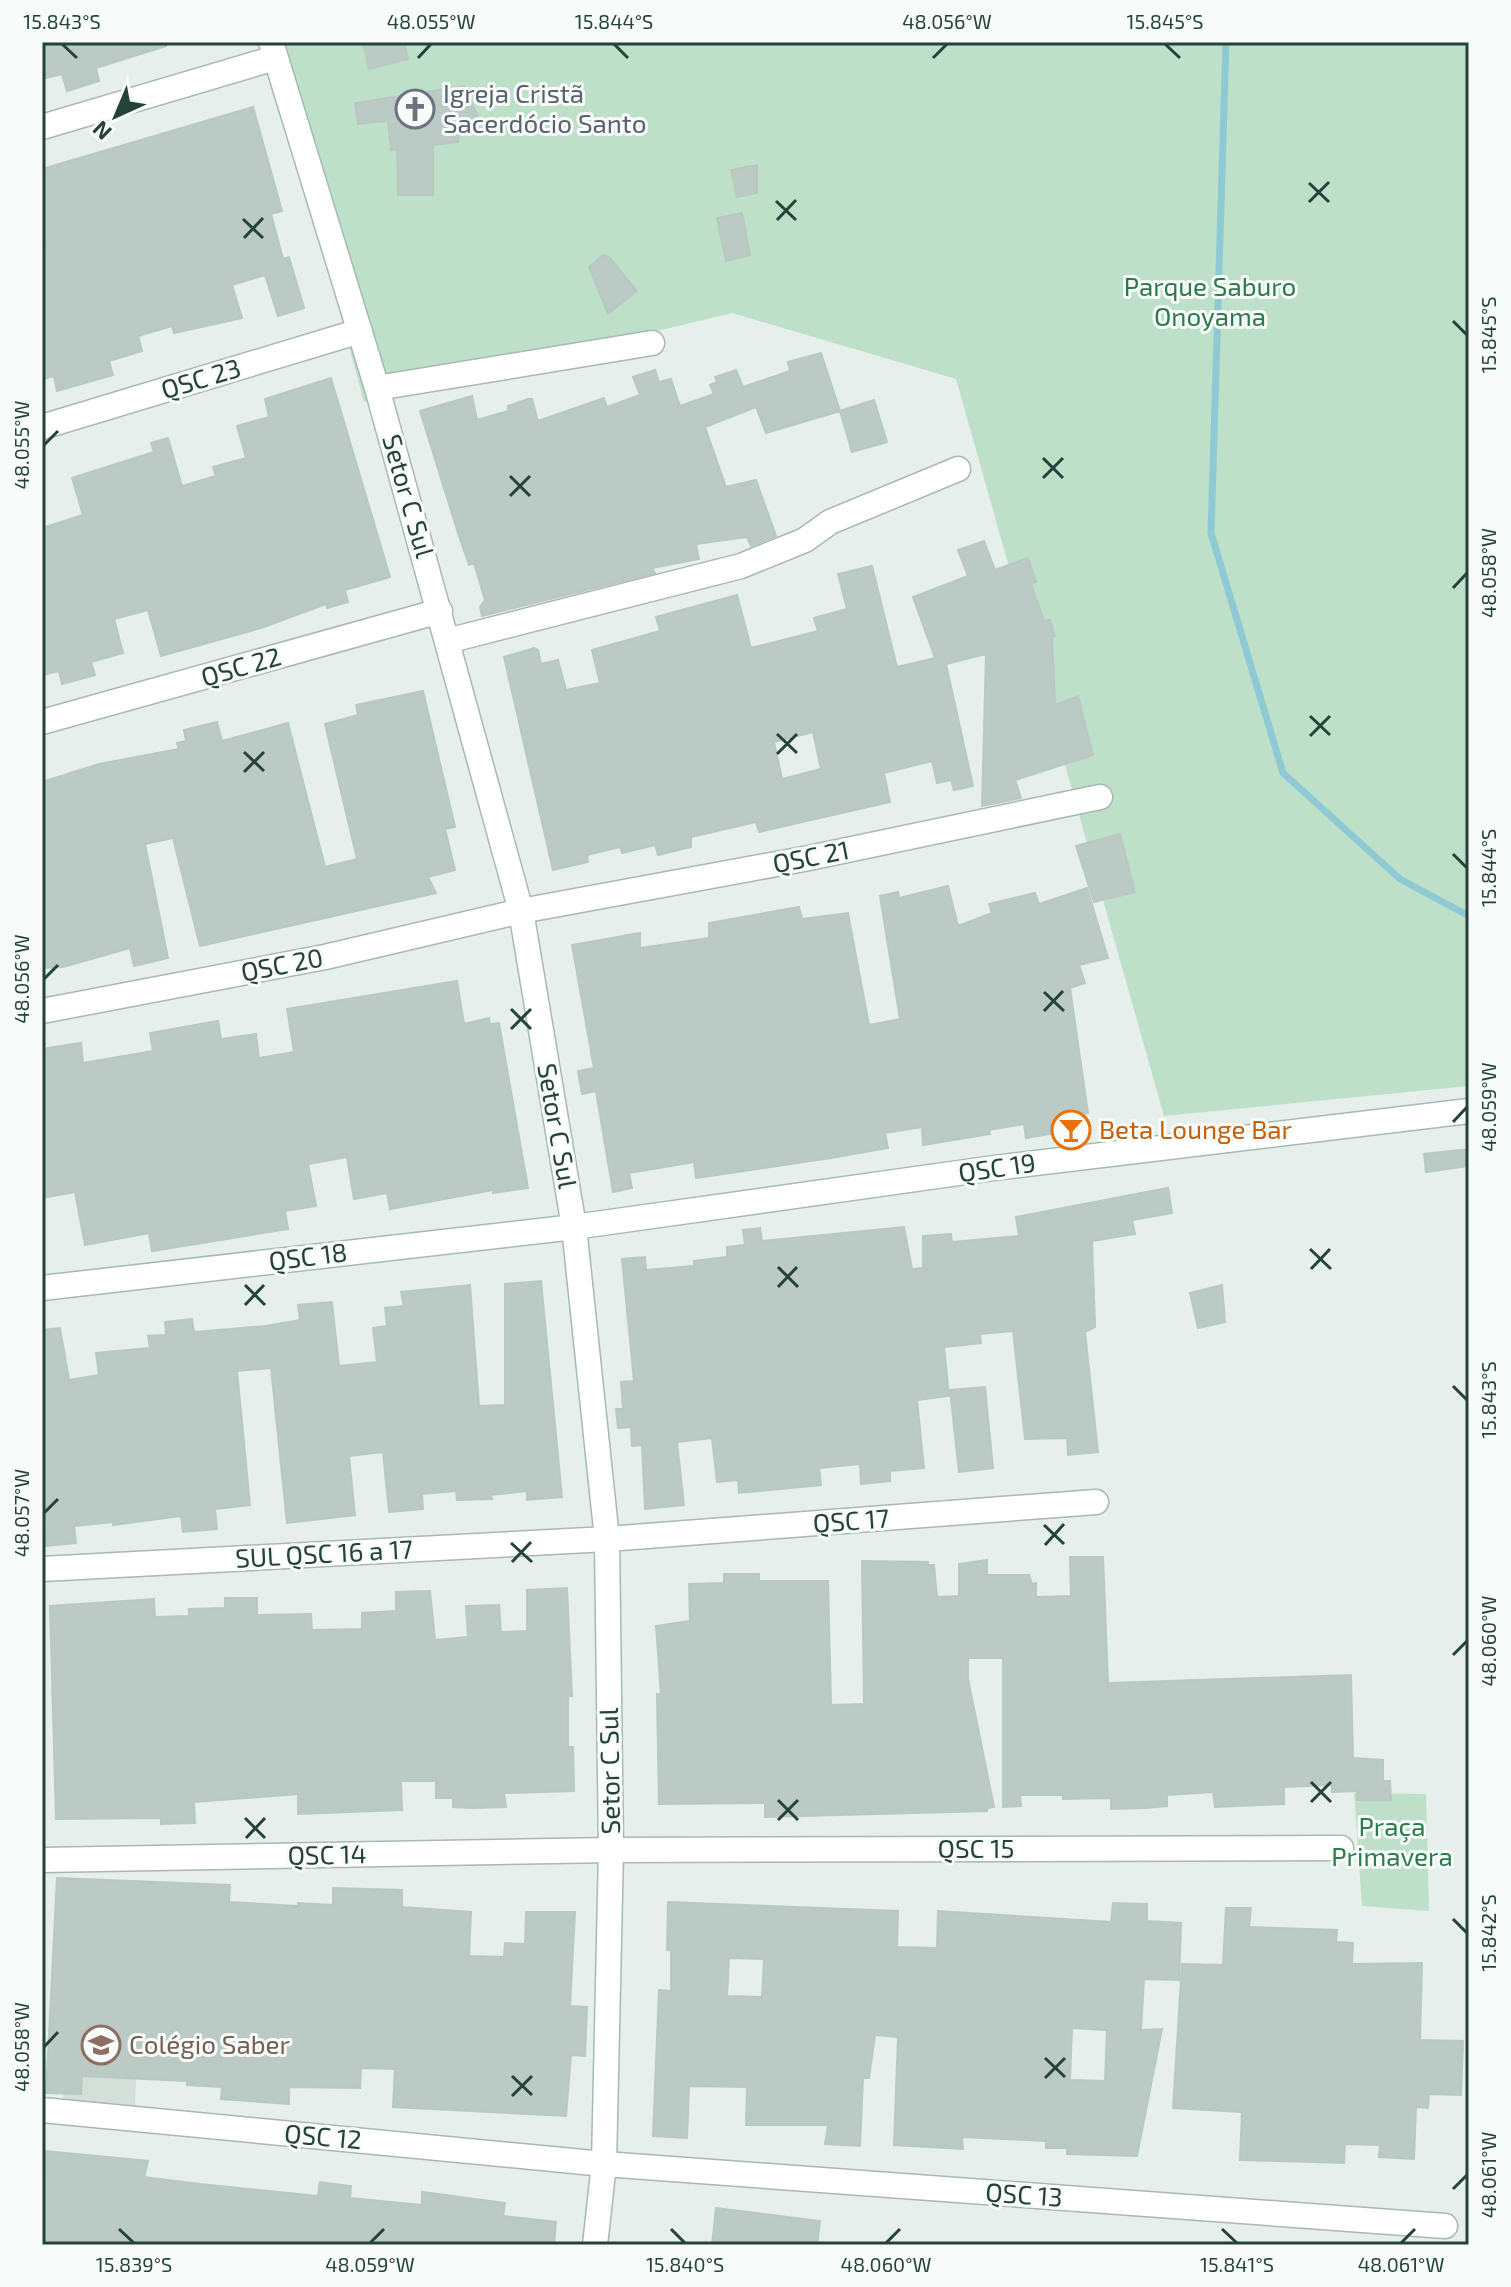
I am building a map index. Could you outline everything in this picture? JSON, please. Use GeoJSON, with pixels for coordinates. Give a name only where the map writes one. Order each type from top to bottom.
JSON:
{"type":"FeatureCollection","features":[{"type":"Feature","properties":{"kind":"street"},"geometry":{"type":"LineString","coordinates":[[42,127],[273,50]]}},
{"type":"Feature","properties":{"kind":"street","name":"Setor C Sul"},"geometry":{"type":"LineString","coordinates":[[273,50],[377,388],[521,911],[574,1227],[607,1539],[611,1850],[604,2164],[595,2245]]}},
{"type":"Feature","properties":{"kind":"street","name":"QSC 23"},"geometry":{"type":"LineString","coordinates":[[42,427],[360,331]]}},
{"type":"Feature","properties":{"kind":"street"},"geometry":{"type":"LineString","coordinates":[[377,388],[652,343]]}},
{"type":"Feature","properties":{"kind":"street"},"geometry":{"type":"LineString","coordinates":[[447,641],[741,566],[805,540],[830,522],[958,469]]}},
{"type":"Feature","properties":{"kind":"street","name":"QSC 22"},"geometry":{"type":"LineString","coordinates":[[42,722],[440,611]]}},
{"type":"Feature","properties":{"kind":"street","name":"QSC 21"},"geometry":{"type":"LineString","coordinates":[[521,911],[809,858],[1100,797]]}},
{"type":"Feature","properties":{"kind":"street","name":"QSC 20"},"geometry":{"type":"LineString","coordinates":[[42,1011],[325,957],[521,911]]}},
{"type":"Feature","properties":{"kind":"street","name":"QSC 19"},"geometry":{"type":"LineString","coordinates":[[574,1227],[1009,1166],[1469,1111]]}},
{"type":"Feature","properties":{"kind":"street","name":"QSC 18"},"geometry":{"type":"LineString","coordinates":[[42,1288],[574,1227]]}},
{"type":"Feature","properties":{"kind":"street","name":"QSC 17"},"geometry":{"type":"LineString","coordinates":[[607,1539],[1096,1502]]}},
{"type":"Feature","properties":{"kind":"street","name":"SUL QSC 16 a 17"},"geometry":{"type":"LineString","coordinates":[[42,1569],[607,1539]]}},
{"type":"Feature","properties":{"kind":"street","name":"QSC 15"},"geometry":{"type":"LineString","coordinates":[[611,1850],[1341,1848]]}},
{"type":"Feature","properties":{"kind":"street","name":"QSC 14"},"geometry":{"type":"LineString","coordinates":[[42,1860],[611,1850]]}},
{"type":"Feature","properties":{"kind":"street","name":"QSC 12"},"geometry":{"type":"LineString","coordinates":[[42,2110],[604,2164]]}},
{"type":"Feature","properties":{"kind":"street","name":"QSC 13"},"geometry":{"type":"LineString","coordinates":[[604,2164],[1445,2226]]}},
{"type":"Feature","properties":{"kind":"shaded area","name":"Colégio Saber"},"geometry":{"type":"Polygon","coordinates":[[[66,1986],[140,1989],[135,2106],[63,2102],[66,1986]]]}},
{"type":"Feature","properties":{"kind":"green space","name":"Parque Saburo Onoyama"},"geometry":{"type":"Polygon","coordinates":[[[267,42],[1469,42],[1469,1086],[1164,1116],[956,379],[732,313],[364,402],[267,42]]]}},
{"type":"Feature","properties":{"kind":"green space","name":"Praça Primavera"},"geometry":{"type":"Polygon","coordinates":[[[1354,1793],[1426,1794],[1429,1911],[1362,1906],[1354,1793]]]}},
{"type":"Feature","properties":{"kind":"building"},"geometry":{"type":"Polygon","coordinates":[[[42,42],[166,42],[166,46],[96,68],[99,81],[67,91],[62,74],[42,79],[42,42]]]}},
{"type":"Feature","properties":{"kind":"building"},"geometry":{"type":"Polygon","coordinates":[[[363,42],[404,42],[408,59],[369,69],[363,42]]]}},
{"type":"Feature","properties":{"kind":"building","name":"Igreja Cristã Sacerdócio Santo"},"geometry":{"type":"Polygon","coordinates":[[[464,86],[481,123],[459,134],[458,142],[433,145],[433,195],[398,195],[397,149],[391,150],[388,121],[358,124],[355,103],[464,86]]]}},
{"type":"Feature","properties":{"kind":"building"},"geometry":{"type":"Polygon","coordinates":[[[253,107],[282,211],[271,214],[283,259],[289,257],[304,308],[278,316],[265,275],[232,285],[242,318],[174,333],[172,326],[138,336],[142,351],[109,361],[113,375],[57,391],[54,376],[42,379],[42,252],[47,250],[42,233],[42,169],[253,107]]]}},
{"type":"Feature","properties":{"kind":"building"},"geometry":{"type":"Polygon","coordinates":[[[757,165],[757,193],[737,197],[731,170],[757,165]]]}},
{"type":"Feature","properties":{"kind":"building"},"geometry":{"type":"Polygon","coordinates":[[[742,213],[750,255],[726,261],[717,218],[742,213]]]}},
{"type":"Feature","properties":{"kind":"building"},"geometry":{"type":"Polygon","coordinates":[[[603,255],[609,257],[637,291],[608,314],[589,267],[603,255]]]}},
{"type":"Feature","properties":{"kind":"building"},"geometry":{"type":"Polygon","coordinates":[[[821,353],[840,411],[766,433],[756,407],[705,427],[726,487],[756,480],[776,536],[751,546],[747,537],[696,544],[699,559],[652,568],[655,573],[482,616],[480,607],[485,600],[474,563],[469,565],[420,411],[472,396],[477,420],[508,411],[508,406],[532,399],[538,421],[604,398],[607,407],[640,395],[633,377],[655,370],[659,382],[671,379],[680,406],[714,394],[710,385],[717,382],[715,377],[736,370],[743,387],[790,371],[788,362],[821,353]]]}},
{"type":"Feature","properties":{"kind":"building"},"geometry":{"type":"Polygon","coordinates":[[[331,378],[390,577],[345,590],[348,602],[327,608],[326,604],[261,628],[161,656],[148,610],[114,619],[123,653],[91,662],[95,675],[62,684],[59,671],[42,675],[42,528],[83,515],[72,478],[154,452],[151,443],[168,438],[182,486],[216,476],[213,467],[246,458],[237,426],[269,417],[265,399],[331,378]]]}},
{"type":"Feature","properties":{"kind":"building"},"geometry":{"type":"Polygon","coordinates":[[[874,400],[887,442],[852,452],[840,411],[874,400]]]}},
{"type":"Feature","properties":{"kind":"building"},"geometry":{"type":"Polygon","coordinates":[[[984,541],[995,570],[1028,558],[1036,582],[1031,584],[1044,621],[1050,620],[1055,636],[1052,637],[1055,705],[1078,696],[1093,755],[1015,780],[1021,798],[982,806],[986,654],[946,664],[973,786],[954,790],[951,780],[937,783],[932,761],[884,773],[890,802],[759,832],[756,822],[691,837],[691,847],[658,855],[655,845],[622,853],[620,847],[587,855],[588,862],[553,870],[504,657],[534,648],[538,650],[541,664],[558,660],[566,690],[600,683],[592,650],[660,631],[656,617],[737,595],[751,648],[818,631],[814,618],[847,609],[838,574],[872,566],[897,667],[935,658],[913,597],[968,576],[958,550],[984,541]],[[813,732],[774,742],[782,779],[821,769],[813,732]]]}},
{"type":"Feature","properties":{"kind":"building"},"geometry":{"type":"Polygon","coordinates":[[[423,691],[455,827],[445,829],[455,870],[428,877],[436,893],[200,946],[173,838],[145,844],[168,958],[134,966],[130,948],[63,967],[42,968],[42,782],[99,764],[179,749],[177,743],[186,741],[184,730],[217,722],[222,741],[288,723],[325,867],[357,859],[325,724],[358,715],[356,705],[423,691]]]}},
{"type":"Feature","properties":{"kind":"building"},"geometry":{"type":"Polygon","coordinates":[[[1120,834],[1135,892],[1094,902],[1076,846],[1120,834]]]}},
{"type":"Feature","properties":{"kind":"building"},"geometry":{"type":"Polygon","coordinates":[[[948,886],[958,926],[992,913],[989,904],[1035,893],[1039,904],[1087,888],[1108,958],[1079,965],[1085,983],[1070,988],[1088,1113],[1058,1119],[1061,1132],[1026,1138],[1024,1124],[989,1130],[990,1134],[923,1145],[922,1127],[885,1133],[888,1148],[831,1158],[696,1178],[694,1162],[629,1173],[632,1188],[613,1192],[596,1091],[582,1094],[578,1071],[594,1068],[572,945],[640,933],[640,948],[709,938],[709,923],[799,907],[802,919],[848,913],[869,1025],[900,1019],[880,896],[898,892],[899,898],[948,886]]]}},
{"type":"Feature","properties":{"kind":"building"},"geometry":{"type":"Polygon","coordinates":[[[457,981],[464,1024],[489,1018],[490,1024],[499,1023],[528,1188],[493,1193],[493,1190],[390,1209],[387,1193],[354,1199],[347,1157],[308,1164],[316,1206],[285,1211],[288,1229],[152,1251],[149,1233],[85,1245],[75,1192],[42,1198],[42,1052],[48,1048],[81,1043],[83,1063],[153,1051],[150,1033],[218,1021],[221,1039],[256,1034],[259,1058],[294,1052],[287,1009],[457,981]]]}},
{"type":"Feature","properties":{"kind":"building"},"geometry":{"type":"Polygon","coordinates":[[[1469,1149],[1469,1166],[1426,1172],[1424,1154],[1469,1149]]]}},
{"type":"Feature","properties":{"kind":"building"},"geometry":{"type":"Polygon","coordinates":[[[1168,1188],[1172,1213],[1132,1220],[1135,1234],[1092,1241],[1095,1327],[1085,1332],[1098,1452],[1068,1455],[1067,1438],[1025,1439],[1013,1331],[980,1334],[981,1343],[944,1347],[949,1396],[917,1400],[924,1468],[890,1471],[890,1481],[861,1484],[860,1464],[819,1468],[821,1485],[739,1493],[738,1480],[717,1482],[712,1438],[677,1442],[684,1505],[645,1509],[642,1445],[632,1446],[631,1427],[618,1428],[616,1409],[623,1409],[621,1382],[634,1381],[622,1259],[645,1257],[646,1270],[694,1266],[694,1261],[727,1257],[727,1247],[745,1245],[743,1230],[760,1228],[762,1241],[904,1227],[912,1269],[923,1268],[923,1236],[951,1234],[952,1242],[1019,1236],[1016,1217],[1168,1188]]]}},
{"type":"Feature","properties":{"kind":"building"},"geometry":{"type":"Polygon","coordinates":[[[541,1281],[562,1497],[527,1500],[527,1491],[491,1495],[492,1499],[457,1500],[456,1491],[422,1494],[423,1509],[389,1512],[383,1452],[349,1456],[355,1515],[287,1523],[271,1368],[237,1371],[250,1505],[215,1509],[217,1529],[183,1532],[181,1516],[113,1525],[113,1522],[74,1526],[76,1543],[46,1546],[42,1512],[42,1330],[60,1328],[69,1380],[99,1375],[96,1353],[150,1348],[148,1336],[166,1335],[165,1322],[192,1319],[194,1332],[266,1326],[300,1320],[298,1305],[332,1302],[339,1366],[377,1362],[373,1328],[387,1326],[385,1308],[404,1306],[401,1292],[470,1285],[479,1406],[505,1405],[505,1284],[541,1281]]]}},
{"type":"Feature","properties":{"kind":"building"},"geometry":{"type":"Polygon","coordinates":[[[1222,1285],[1225,1322],[1198,1328],[1190,1293],[1222,1285]]]}},
{"type":"Feature","properties":{"kind":"building"},"geometry":{"type":"Polygon","coordinates":[[[985,1387],[993,1468],[959,1472],[950,1390],[985,1387]]]}},
{"type":"Feature","properties":{"kind":"building"},"geometry":{"type":"Polygon","coordinates":[[[1070,1557],[1103,1557],[1108,1683],[1351,1675],[1353,1758],[1383,1760],[1383,1781],[1390,1781],[1391,1800],[1357,1800],[1357,1791],[1332,1792],[1332,1785],[1284,1787],[1284,1804],[1215,1807],[1213,1792],[1167,1795],[1167,1806],[1146,1808],[1111,1809],[1111,1798],[1063,1799],[1063,1795],[1020,1795],[1021,1806],[1003,1807],[1003,1658],[968,1658],[968,1679],[994,1807],[987,1808],[987,1811],[765,1817],[765,1803],[659,1804],[657,1694],[661,1694],[656,1626],[690,1621],[689,1584],[724,1583],[724,1574],[759,1574],[759,1581],[828,1581],[831,1705],[864,1704],[862,1561],[928,1562],[928,1565],[934,1565],[937,1597],[959,1596],[959,1564],[987,1560],[987,1575],[1029,1575],[1032,1584],[1036,1583],[1036,1597],[1071,1596],[1070,1557]]]}},
{"type":"Feature","properties":{"kind":"building"},"geometry":{"type":"Polygon","coordinates":[[[567,1588],[572,1696],[568,1696],[568,1747],[573,1747],[574,1791],[504,1793],[506,1807],[453,1807],[453,1798],[436,1798],[436,1781],[401,1781],[402,1810],[298,1814],[298,1794],[194,1802],[195,1823],[161,1824],[161,1818],[56,1819],[50,1606],[154,1599],[155,1617],[189,1616],[189,1609],[225,1608],[225,1598],[257,1598],[257,1615],[311,1614],[312,1630],[362,1629],[362,1613],[396,1611],[396,1592],[430,1591],[435,1640],[468,1637],[466,1606],[499,1605],[501,1632],[527,1631],[527,1590],[567,1588]]]}},
{"type":"Feature","properties":{"kind":"building"},"geometry":{"type":"Polygon","coordinates":[[[57,1878],[230,1885],[229,1902],[298,1906],[298,1903],[333,1905],[333,1888],[402,1890],[402,1907],[471,1912],[469,1956],[504,1957],[505,1943],[525,1944],[526,1912],[575,1912],[570,2006],[587,2007],[585,2056],[571,2055],[566,2116],[393,2107],[395,2069],[361,2068],[360,2088],[289,2087],[289,2104],[221,2099],[222,2087],[187,2085],[187,2081],[82,2076],[81,2094],[46,2093],[57,1878]]]}},
{"type":"Feature","properties":{"kind":"building"},"geometry":{"type":"Polygon","coordinates":[[[668,1902],[898,1911],[897,1947],[937,1948],[938,1911],[1111,1922],[1113,1903],[1147,1904],[1147,1921],[1181,1923],[1179,1980],[1144,1979],[1141,2030],[1162,2029],[1137,2156],[1067,2154],[1067,2148],[1046,2148],[1046,2141],[962,2137],[963,2149],[894,2145],[898,2037],[875,2035],[869,2078],[863,2078],[860,2146],[825,2144],[828,2125],[746,2125],[747,2087],[689,2086],[687,2138],[653,2136],[659,1990],[671,1991],[671,1950],[667,1950],[668,1902]],[[729,1958],[727,1996],[762,1997],[764,1959],[729,1958]],[[1072,2028],[1070,2080],[1105,2081],[1107,2030],[1072,2028]]]}},
{"type":"Feature","properties":{"kind":"building"},"geometry":{"type":"Polygon","coordinates":[[[1226,1908],[1251,1908],[1249,1927],[1337,1930],[1336,1942],[1353,1943],[1352,1964],[1422,1963],[1420,2040],[1463,2041],[1461,2095],[1429,2094],[1428,2108],[1416,2107],[1414,2159],[1379,2157],[1380,2145],[1345,2144],[1344,2163],[1240,2160],[1242,2112],[1173,2108],[1182,1964],[1223,1965],[1226,1908]]]}},
{"type":"Feature","properties":{"kind":"building"},"geometry":{"type":"Polygon","coordinates":[[[45,2151],[148,2161],[144,2177],[200,2184],[318,2196],[320,2182],[351,2186],[350,2198],[422,2205],[422,2192],[505,2203],[503,2216],[556,2222],[554,2245],[42,2245],[45,2151]]]}},
{"type":"Feature","properties":{"kind":"building"},"geometry":{"type":"Polygon","coordinates":[[[716,2208],[820,2221],[817,2245],[712,2245],[716,2208]]]}},
{"type":"Feature","properties":{"kind":"waterway"},"geometry":{"type":"LineString","coordinates":[[1226,42],[1211,533],[1283,773],[1400,879],[1469,916]]}},
{"type":"Feature","properties":{"kind":"place","name":"Igreja Cristã Sacerdócio Santo"},"geometry":{"type":"Point","coordinates":[415,109]}},
{"type":"Feature","properties":{"kind":"place","name":"Beta Lounge Bar"},"geometry":{"type":"Point","coordinates":[1071,1130]}},
{"type":"Feature","properties":{"kind":"place","name":"Colégio Saber"},"geometry":{"type":"Point","coordinates":[101,2045]}}]}
